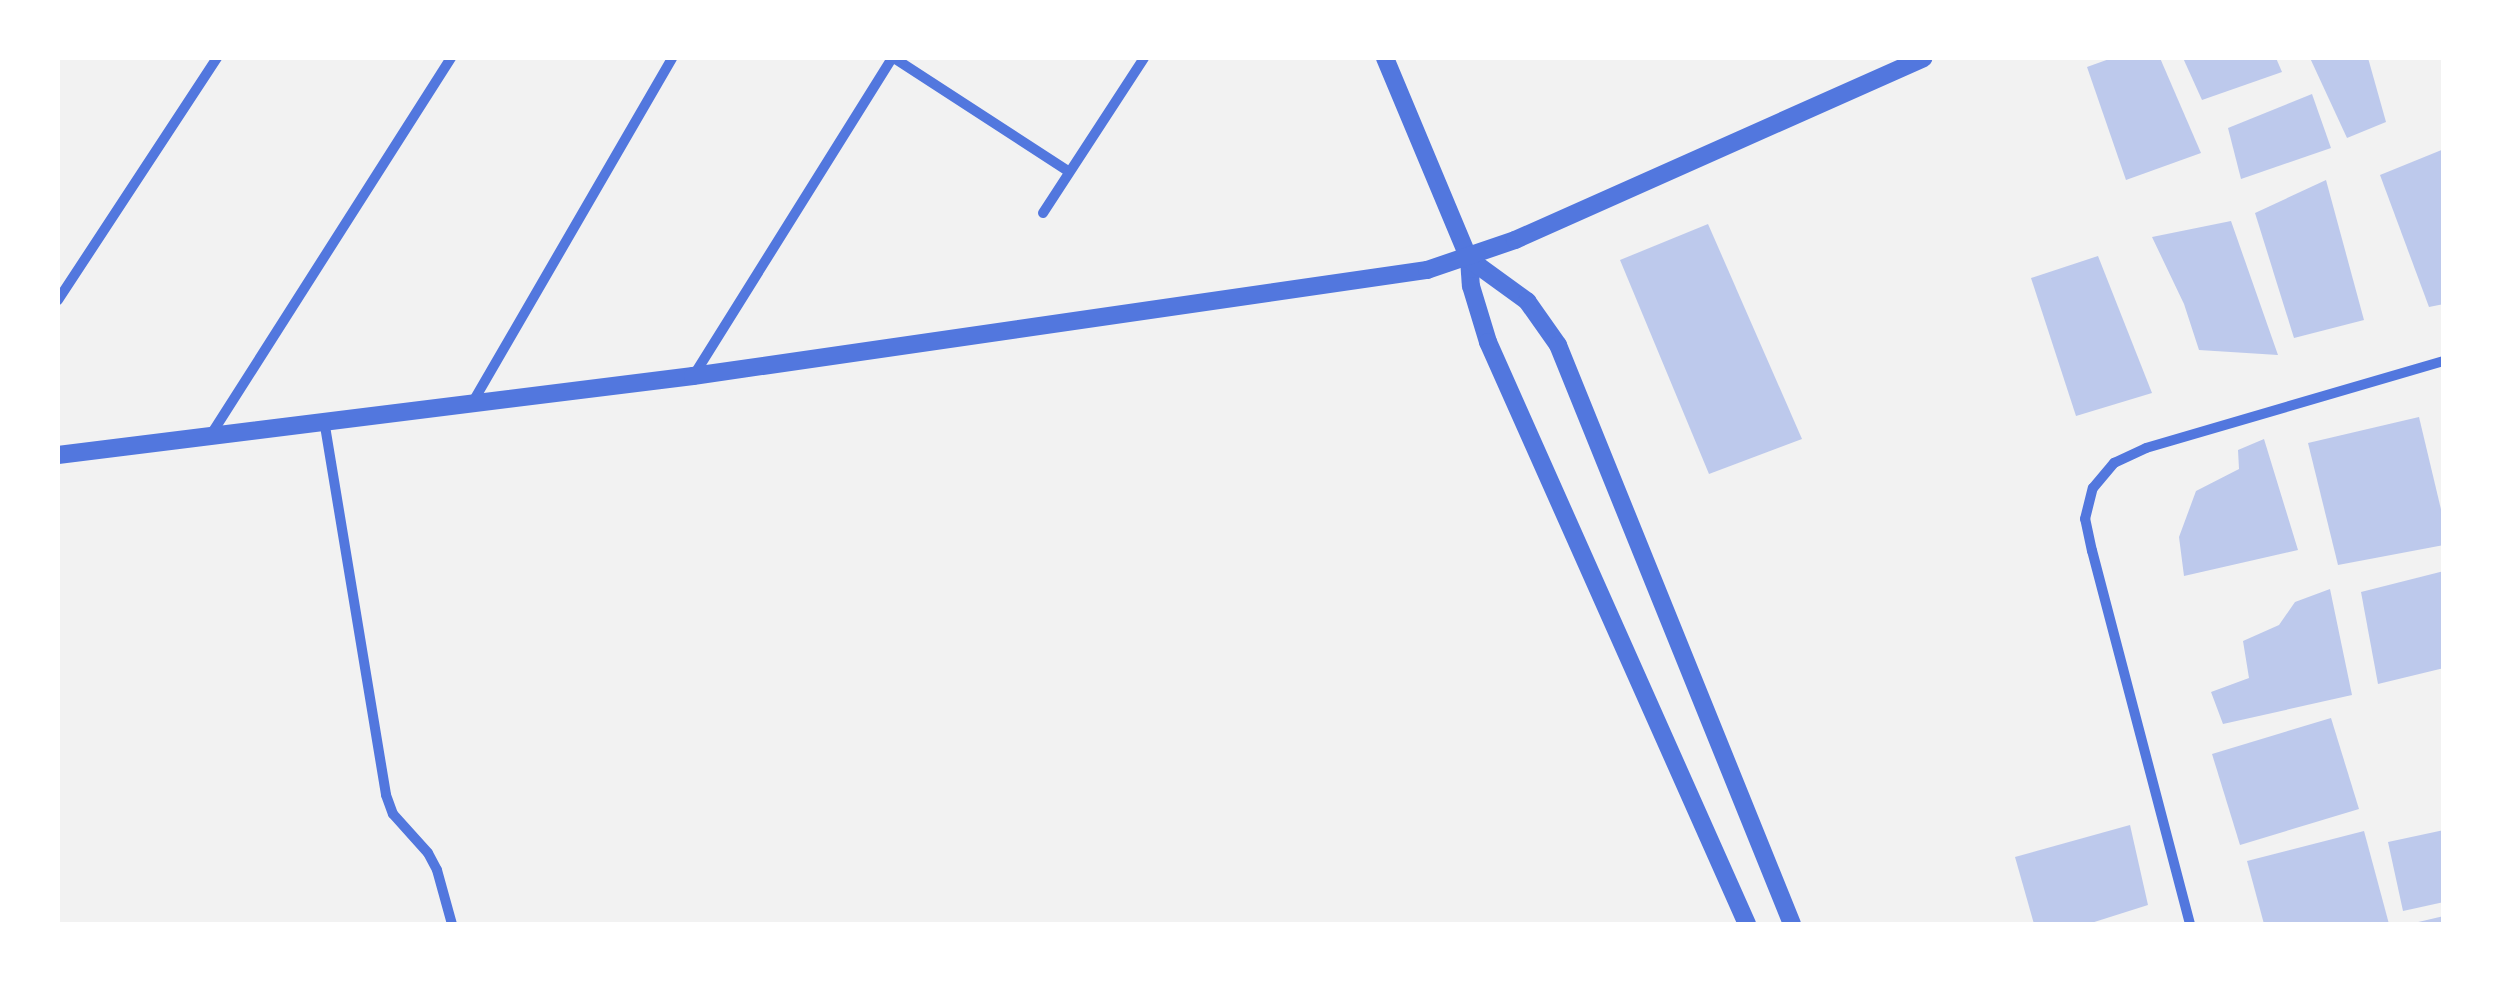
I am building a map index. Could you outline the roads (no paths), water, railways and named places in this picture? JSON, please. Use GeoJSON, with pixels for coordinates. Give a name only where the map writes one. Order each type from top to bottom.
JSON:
{"type":"FeatureCollection","features":[{"type":"Feature","properties":{"kind":"street"},"geometry":{"type":"LineString","coordinates":[[58,300],[217,58]]}},
{"type":"Feature","properties":{"kind":"street"},"geometry":{"type":"LineString","coordinates":[[212,433],[451,58]]}},
{"type":"Feature","properties":{"kind":"street"},"geometry":{"type":"LineString","coordinates":[[474,400],[672,58]]}},
{"type":"Feature","properties":{"kind":"street"},"geometry":{"type":"LineString","coordinates":[[693,376],[893,58],[1068,171]]}},
{"type":"Feature","properties":{"kind":"street"},"geometry":{"type":"LineString","coordinates":[[1044,213],[1144,58]]}},
{"type":"Feature","properties":{"kind":"street"},"geometry":{"type":"LineString","coordinates":[[1386,58],[1469,259],[1475,303],[1488,342],[1747,924]]}},
{"type":"Feature","properties":{"kind":"street"},"geometry":{"type":"LineString","coordinates":[[58,455],[474,400],[693,376],[1387,278],[1469,259],[1923,58]]}},
{"type":"Feature","properties":{"kind":"street"},"geometry":{"type":"LineString","coordinates":[[1469,259],[1527,301],[1558,345],[1792,924]]}},
{"type":"Feature","properties":{"kind":"street"},"geometry":{"type":"LineString","coordinates":[[2190,924],[2092,551],[2086,519],[2093,488],[2114,462],[2146,448],[2444,361]]}},
{"type":"Feature","properties":{"kind":"street"},"geometry":{"type":"LineString","coordinates":[[324,419],[386,795],[393,814],[428,853],[452,924]]}}]}
